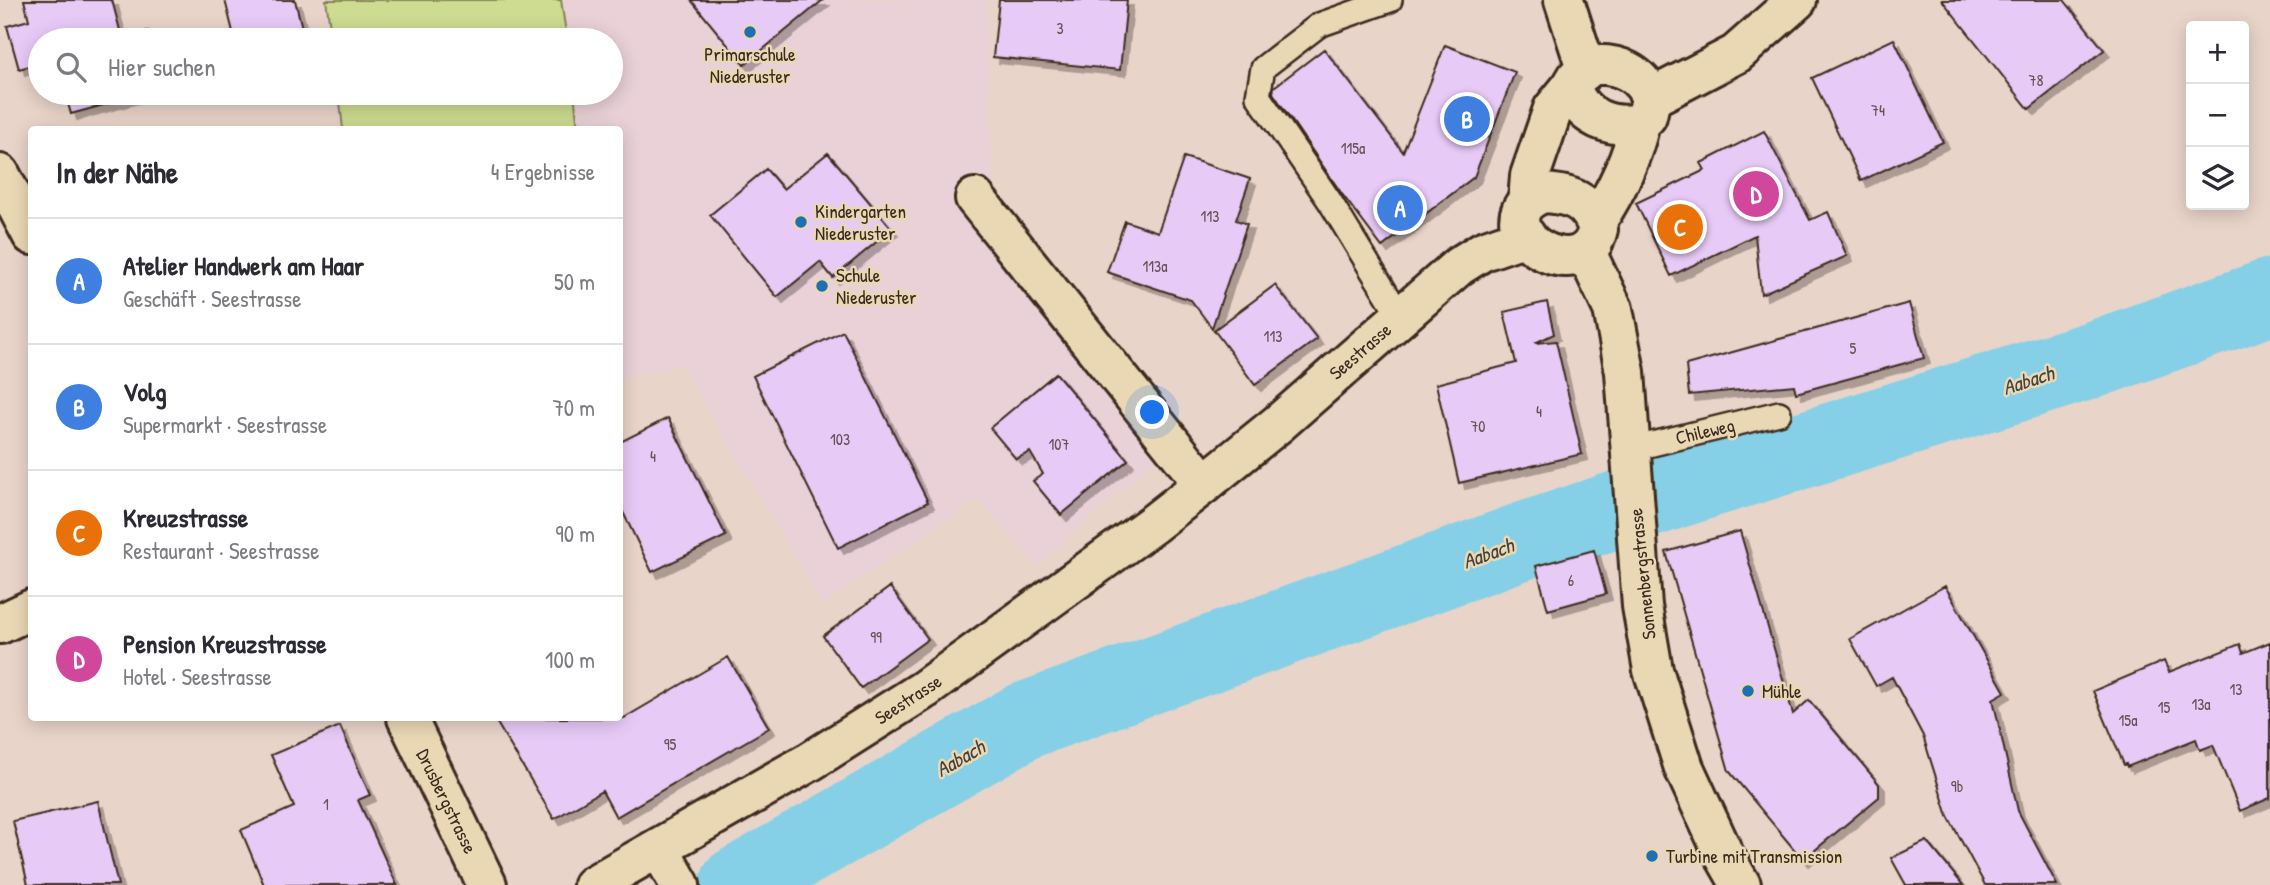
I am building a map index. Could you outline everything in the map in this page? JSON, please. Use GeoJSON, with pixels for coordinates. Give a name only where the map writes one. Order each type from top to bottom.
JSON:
{"type":"FeatureCollection","features":[{"type":"Feature","properties":{"kind":"street"},"geometry":{"type":"LineString","coordinates":[[1564,0],[1578,78],[1575,99],[1599,120],[1612,125],[1645,110],[1736,54],[1797,0]]}},
{"type":"Feature","properties":{"kind":"street"},"geometry":{"type":"LineString","coordinates":[[1592,65],[1611,65],[1634,74],[1643,82],[1645,110],[1635,143],[1610,202],[1577,257],[1555,256],[1532,244],[1527,218],[1530,176],[1553,109],[1578,78],[1592,65]]}},
{"type":"Feature","properties":{"kind":"street"},"geometry":{"type":"LineString","coordinates":[[0,174],[28,227]]}},
{"type":"Feature","properties":{"kind":"street"},"geometry":{"type":"LineString","coordinates":[[1527,218],[1541,193],[1567,196],[1581,202],[1588,209],[1591,237]]}},
{"type":"Feature","properties":{"kind":"street"},"geometry":{"type":"LineString","coordinates":[[975,198],[1204,484]]}},
{"type":"Feature","properties":{"kind":"street","name":"Seestrasse"},"geometry":{"type":"LineString","coordinates":[[593,885],[811,761],[925,689],[1153,524],[1278,425],[1460,266],[1527,218]]}},
{"type":"Feature","properties":{"kind":"street","name":"Sonnenbergstrasse"},"geometry":{"type":"LineString","coordinates":[[1591,237],[1613,309],[1625,372],[1642,606],[1653,670],[1684,768],[1725,857],[1741,885]]}},
{"type":"Feature","properties":{"kind":"street"},"geometry":{"type":"LineString","coordinates":[[0,624],[28,610]]}},
{"type":"Feature","properties":{"kind":"street","name":"Drusbergstrasse"},"geometry":{"type":"LineString","coordinates":[[408,721],[487,885]]}},
{"type":"Feature","properties":{"kind":"street"},"geometry":{"type":"LineString","coordinates":[[659,848],[680,885]]}},
{"type":"Feature","properties":{"kind":"lane"},"geometry":{"type":"LineString","coordinates":[[1390,0],[1319,24],[1263,68],[1258,96],[1329,200],[1400,316]]}},
{"type":"Feature","properties":{"kind":"lane","name":"Chileweg"},"geometry":{"type":"LineString","coordinates":[[1632,460],[1779,413]]}},
{"type":"Feature","properties":{"kind":"shaded area","name":"Schule Niederuster"},"geometry":{"type":"Polygon","coordinates":[[[322,0],[986,0],[993,182],[964,207],[1156,459],[1037,566],[978,499],[823,605],[682,365],[623,377],[623,126],[340,126],[337,105],[623,105],[623,28],[326,28],[322,0]]]}},
{"type":"Feature","properties":{"kind":"green space"},"geometry":{"type":"Polygon","coordinates":[[[326,0],[561,0],[565,28],[330,28],[326,0]]]}},
{"type":"Feature","properties":{"kind":"green space"},"geometry":{"type":"Polygon","coordinates":[[[340,105],[575,105],[578,126],[343,126],[340,105]]]}},
{"type":"Feature","properties":{"kind":"building"},"geometry":{"type":"Polygon","coordinates":[[[24,0],[112,0],[119,28],[28,28],[28,66],[19,69],[7,26],[29,20],[24,0]]]}},
{"type":"Feature","properties":{"kind":"building"},"geometry":{"type":"Polygon","coordinates":[[[225,0],[295,0],[302,28],[232,28],[225,0]]]}},
{"type":"Feature","properties":{"kind":"building","name":"Primarschule Niederuster"},"geometry":{"type":"Polygon","coordinates":[[[691,0],[823,0],[744,65],[691,0]]]}},
{"type":"Feature","properties":{"kind":"building"},"geometry":{"type":"Polygon","coordinates":[[[999,0],[1127,0],[1120,70],[993,57],[999,0]]]}},
{"type":"Feature","properties":{"kind":"building"},"geometry":{"type":"Polygon","coordinates":[[[1942,0],[2064,0],[2104,50],[2029,109],[1942,0]]]}},
{"type":"Feature","properties":{"kind":"building"},"geometry":{"type":"Polygon","coordinates":[[[1894,39],[1943,142],[1861,181],[1812,78],[1894,39]]]}},
{"type":"Feature","properties":{"kind":"building"},"geometry":{"type":"Polygon","coordinates":[[[1445,45],[1515,72],[1474,177],[1382,247],[1273,93],[1274,87],[1324,49],[1403,152],[1445,45]]]}},
{"type":"Feature","properties":{"kind":"building"},"geometry":{"type":"Polygon","coordinates":[[[68,105],[104,105],[71,114],[68,105]]]}},
{"type":"Feature","properties":{"kind":"building"},"geometry":{"type":"Polygon","coordinates":[[[1764,131],[1810,220],[1828,212],[1847,256],[1761,294],[1755,235],[1671,276],[1636,203],[1705,170],[1701,163],[1764,131]]]}},
{"type":"Feature","properties":{"kind":"building","name":"Kindergarten Niederuster"},"geometry":{"type":"Polygon","coordinates":[[[828,153],[892,229],[833,278],[820,262],[777,297],[710,215],[766,169],[783,189],[828,153]]]}},
{"type":"Feature","properties":{"kind":"building"},"geometry":{"type":"Polygon","coordinates":[[[1184,157],[1250,179],[1236,220],[1247,224],[1212,328],[1191,300],[1107,272],[1125,221],[1158,232],[1184,157]]]}},
{"type":"Feature","properties":{"kind":"building"},"geometry":{"type":"Polygon","coordinates":[[[1275,285],[1317,339],[1255,385],[1214,330],[1275,285]]]}},
{"type":"Feature","properties":{"kind":"building"},"geometry":{"type":"Polygon","coordinates":[[[1547,302],[1554,334],[1535,343],[1556,341],[1582,454],[1459,483],[1436,384],[1516,363],[1504,312],[1547,302]]]}},
{"type":"Feature","properties":{"kind":"building"},"geometry":{"type":"Polygon","coordinates":[[[1909,303],[1924,358],[1796,393],[1794,385],[1689,395],[1686,365],[1909,303]]]}},
{"type":"Feature","properties":{"kind":"building"},"geometry":{"type":"Polygon","coordinates":[[[843,331],[928,502],[838,548],[753,376],[843,331]]]}},
{"type":"Feature","properties":{"kind":"building"},"geometry":{"type":"Polygon","coordinates":[[[1056,373],[1128,460],[1061,515],[1033,481],[1043,474],[1030,452],[1016,459],[990,428],[1056,373]]]}},
{"type":"Feature","properties":{"kind":"building"},"geometry":{"type":"Polygon","coordinates":[[[668,418],[726,536],[652,572],[623,512],[623,440],[668,418]]]}},
{"type":"Feature","properties":{"kind":"building","name":"Mühle"},"geometry":{"type":"Polygon","coordinates":[[[1740,531],[1793,714],[1809,700],[1879,784],[1879,797],[1803,860],[1729,771],[1666,552],[1740,531]]]}},
{"type":"Feature","properties":{"kind":"building"},"geometry":{"type":"Polygon","coordinates":[[[1594,550],[1606,594],[1548,610],[1536,566],[1594,550]]]}},
{"type":"Feature","properties":{"kind":"building"},"geometry":{"type":"Polygon","coordinates":[[[1945,586],[2005,692],[1993,699],[2018,811],[2057,885],[1985,885],[1948,816],[1923,736],[1892,677],[1876,686],[1850,639],[1945,586]]]}},
{"type":"Feature","properties":{"kind":"building"},"geometry":{"type":"Polygon","coordinates":[[[890,587],[928,639],[861,688],[823,636],[890,587]]]}},
{"type":"Feature","properties":{"kind":"building"},"geometry":{"type":"Polygon","coordinates":[[[2270,642],[2270,798],[2240,811],[2213,745],[2200,750],[2196,739],[2127,767],[2124,765],[2093,691],[2164,661],[2169,672],[2240,644],[2243,653],[2270,642]]]}},
{"type":"Feature","properties":{"kind":"building"},"geometry":{"type":"Polygon","coordinates":[[[728,657],[769,728],[616,817],[602,791],[554,819],[496,721],[623,721],[728,657]]]}},
{"type":"Feature","properties":{"kind":"building"},"geometry":{"type":"Polygon","coordinates":[[[340,726],[370,795],[358,800],[397,885],[264,885],[241,830],[294,807],[271,755],[340,726]]]}},
{"type":"Feature","properties":{"kind":"building"},"geometry":{"type":"Polygon","coordinates":[[[98,801],[118,885],[28,885],[13,821],[98,801]]]}},
{"type":"Feature","properties":{"kind":"building"},"geometry":{"type":"Polygon","coordinates":[[[1927,841],[1963,885],[1906,885],[1891,858],[1927,841]]]}},
{"type":"Feature","properties":{"kind":"waterway","name":"Aabach"},"geometry":{"type":"LineString","coordinates":[[738,885],[1024,721],[1526,540],[1697,483],[2092,360],[2270,297]]}},
{"type":"Feature","properties":{"kind":"place","name":"Primarschule Niederuster"},"geometry":{"type":"Point","coordinates":[750,32]}},
{"type":"Feature","properties":{"kind":"place","name":"Volg"},"geometry":{"type":"Point","coordinates":[1467,119]}},
{"type":"Feature","properties":{"kind":"place","name":"Pension Kreuzstrasse"},"geometry":{"type":"Point","coordinates":[1756,194]}},
{"type":"Feature","properties":{"kind":"place","name":"Atelier Handwerk am Haar"},"geometry":{"type":"Point","coordinates":[1400,208]}},
{"type":"Feature","properties":{"kind":"place","name":"Kindergarten Niederuster"},"geometry":{"type":"Point","coordinates":[801,222]}},
{"type":"Feature","properties":{"kind":"place","name":"Kreuzstrasse"},"geometry":{"type":"Point","coordinates":[1680,227]}},
{"type":"Feature","properties":{"kind":"place","name":"Schule Niederuster"},"geometry":{"type":"Point","coordinates":[822,286]}},
{"type":"Feature","properties":{"kind":"place","name":"Mühle"},"geometry":{"type":"Point","coordinates":[1748,691]}},
{"type":"Feature","properties":{"kind":"place","name":"Turbine mit Transmission"},"geometry":{"type":"Point","coordinates":[1652,856]}}]}
